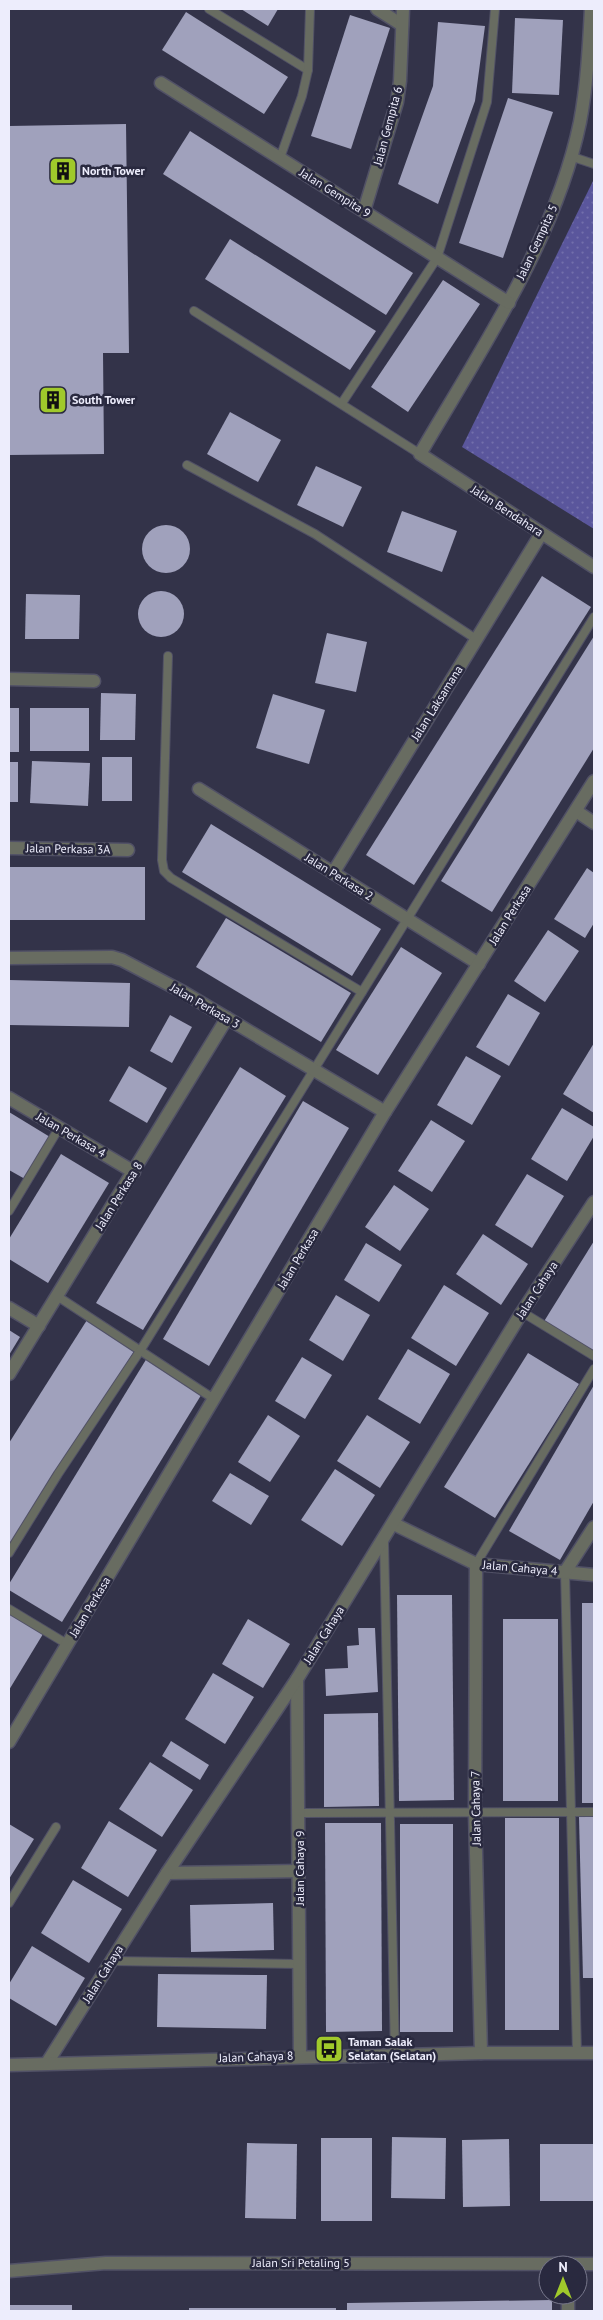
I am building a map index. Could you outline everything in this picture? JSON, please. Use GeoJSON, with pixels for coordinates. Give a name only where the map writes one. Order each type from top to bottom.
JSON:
{"type":"FeatureCollection","features":[{"type":"Feature","properties":{"kind":"street"},"geometry":{"type":"LineString","coordinates":[[377,9],[402,24]]}},
{"type":"Feature","properties":{"kind":"street","name":"Jalan Gempita 6"},"geometry":{"type":"LineString","coordinates":[[364,211],[397,102],[400,81],[403,9]]}},
{"type":"Feature","properties":{"kind":"street","name":"Jalan Gempita 5"},"geometry":{"type":"LineString","coordinates":[[420,454],[508,303],[553,211],[580,123],[585,89],[591,9]]}},
{"type":"Feature","properties":{"kind":"street","name":"Jalan Gempita 9"},"geometry":{"type":"LineString","coordinates":[[161,83],[508,303]]}},
{"type":"Feature","properties":{"kind":"street","name":"Jalan Bendahara"},"geometry":{"type":"LineString","coordinates":[[420,454],[594,567]]}},
{"type":"Feature","properties":{"kind":"street","name":"Jalan Laksamana"},"geometry":{"type":"LineString","coordinates":[[333,873],[541,534]]}},
{"type":"Feature","properties":{"kind":"street"},"geometry":{"type":"LineString","coordinates":[[9,679],[94,681]]}},
{"type":"Feature","properties":{"kind":"street","name":"Jalan Perkasa"},"geometry":{"type":"LineString","coordinates":[[9,1742],[385,1112],[594,781]]}},
{"type":"Feature","properties":{"kind":"street","name":"Jalan Perkasa 2"},"geometry":{"type":"LineString","coordinates":[[199,789],[479,964]]}},
{"type":"Feature","properties":{"kind":"street"},"geometry":{"type":"LineString","coordinates":[[576,811],[594,823]]}},
{"type":"Feature","properties":{"kind":"street","name":"Jalan Perkasa 3A"},"geometry":{"type":"LineString","coordinates":[[9,848],[128,850]]}},
{"type":"Feature","properties":{"kind":"street","name":"Jalan Perkasa 3"},"geometry":{"type":"LineString","coordinates":[[9,958],[118,958],[227,1018],[385,1112]]}},
{"type":"Feature","properties":{"kind":"street","name":"Jalan Perkasa 8"},"geometry":{"type":"LineString","coordinates":[[9,1374],[227,1018]]}},
{"type":"Feature","properties":{"kind":"street","name":"Jalan Perkasa 4"},"geometry":{"type":"LineString","coordinates":[[9,1098],[134,1172]]}},
{"type":"Feature","properties":{"kind":"street","name":"Jalan Cahaya"},"geometry":{"type":"LineString","coordinates":[[47,2063],[168,1873],[297,1679],[394,1524],[522,1312],[594,1202]]}},
{"type":"Feature","properties":{"kind":"street"},"geometry":{"type":"LineString","coordinates":[[9,1308],[39,1326]]}},
{"type":"Feature","properties":{"kind":"street","name":"Jalan Cahaya 4"},"geometry":{"type":"LineString","coordinates":[[394,1524],[476,1564],[594,1575]]}},
{"type":"Feature","properties":{"kind":"street"},"geometry":{"type":"LineString","coordinates":[[565,1572],[594,1527]]}},
{"type":"Feature","properties":{"kind":"street","name":"Jalan Cahaya 7"},"geometry":{"type":"LineString","coordinates":[[476,1564],[475,1812],[481,2053]]}},
{"type":"Feature","properties":{"kind":"street","name":"Jalan Cahaya 9"},"geometry":{"type":"LineString","coordinates":[[297,1679],[300,1813],[300,2056]]}},
{"type":"Feature","properties":{"kind":"street"},"geometry":{"type":"LineString","coordinates":[[168,1873],[300,1871]]}},
{"type":"Feature","properties":{"kind":"street","name":"Jalan Cahaya 8"},"geometry":{"type":"LineString","coordinates":[[9,2065],[300,2056],[594,2053]]}},
{"type":"Feature","properties":{"kind":"street","name":"Jalan Sri Petaling 5"},"geometry":{"type":"LineString","coordinates":[[9,2271],[106,2262],[538,2265]]}},
{"type":"Feature","properties":{"kind":"lane"},"geometry":{"type":"LineString","coordinates":[[210,9],[308,70]]}},
{"type":"Feature","properties":{"kind":"lane"},"geometry":{"type":"LineString","coordinates":[[280,158],[302,96],[308,70],[310,9]]}},
{"type":"Feature","properties":{"kind":"lane"},"geometry":{"type":"LineString","coordinates":[[342,403],[437,258],[488,102],[495,9]]}},
{"type":"Feature","properties":{"kind":"lane"},"geometry":{"type":"LineString","coordinates":[[570,156],[594,164]]}},
{"type":"Feature","properties":{"kind":"lane"},"geometry":{"type":"LineString","coordinates":[[194,311],[420,454]]}},
{"type":"Feature","properties":{"kind":"lane"},"geometry":{"type":"LineString","coordinates":[[186,465],[315,534],[476,639]]}},
{"type":"Feature","properties":{"kind":"lane"},"geometry":{"type":"LineString","coordinates":[[9,1553],[58,1474],[140,1351],[594,617]]}},
{"type":"Feature","properties":{"kind":"lane"},"geometry":{"type":"LineString","coordinates":[[168,656],[162,860],[164,870],[171,878],[362,992]]}},
{"type":"Feature","properties":{"kind":"lane"},"geometry":{"type":"LineString","coordinates":[[10,1206],[60,1128]]}},
{"type":"Feature","properties":{"kind":"lane"},"geometry":{"type":"LineString","coordinates":[[57,1296],[214,1398]]}},
{"type":"Feature","properties":{"kind":"lane"},"geometry":{"type":"LineString","coordinates":[[522,1312],[594,1356]]}},
{"type":"Feature","properties":{"kind":"lane"},"geometry":{"type":"LineString","coordinates":[[476,1564],[594,1369]]}},
{"type":"Feature","properties":{"kind":"lane"},"geometry":{"type":"LineString","coordinates":[[384,1539],[395,2056]]}},
{"type":"Feature","properties":{"kind":"lane"},"geometry":{"type":"LineString","coordinates":[[565,1572],[577,2053]]}},
{"type":"Feature","properties":{"kind":"lane"},"geometry":{"type":"LineString","coordinates":[[9,1609],[67,1644]]}},
{"type":"Feature","properties":{"kind":"lane"},"geometry":{"type":"LineString","coordinates":[[300,1813],[594,1812]]}},
{"type":"Feature","properties":{"kind":"lane"},"geometry":{"type":"LineString","coordinates":[[9,1903],[56,1827]]}},
{"type":"Feature","properties":{"kind":"lane"},"geometry":{"type":"LineString","coordinates":[[111,1961],[300,1964]]}},
{"type":"Feature","properties":{"kind":"shaded area"},"geometry":{"type":"Polygon","coordinates":[[[594,179],[594,529],[462,447],[594,179]]]}},
{"type":"Feature","properties":{"kind":"building"},"geometry":{"type":"Polygon","coordinates":[[[241,9],[278,9],[268,26],[241,9]]]}},
{"type":"Feature","properties":{"kind":"building"},"geometry":{"type":"Polygon","coordinates":[[[186,12],[288,77],[264,114],[162,50],[186,12]]]}},
{"type":"Feature","properties":{"kind":"building"},"geometry":{"type":"Polygon","coordinates":[[[350,15],[390,28],[351,149],[311,136],[350,15]]]}},
{"type":"Feature","properties":{"kind":"building"},"geometry":{"type":"Polygon","coordinates":[[[515,18],[563,20],[559,95],[512,93],[515,18]]]}},
{"type":"Feature","properties":{"kind":"building"},"geometry":{"type":"Polygon","coordinates":[[[438,22],[485,26],[475,101],[438,204],[398,184],[433,86],[438,22]]]}},
{"type":"Feature","properties":{"kind":"building"},"geometry":{"type":"Polygon","coordinates":[[[508,98],[553,112],[503,258],[459,243],[508,98]]]}},
{"type":"Feature","properties":{"kind":"building"},"geometry":{"type":"Polygon","coordinates":[[[126,124],[129,353],[103,353],[104,454],[9,455],[9,126],[126,124]]]}},
{"type":"Feature","properties":{"kind":"building"},"geometry":{"type":"Polygon","coordinates":[[[190,131],[413,273],[386,315],[163,174],[190,131]]]}},
{"type":"Feature","properties":{"kind":"building"},"geometry":{"type":"Polygon","coordinates":[[[230,239],[376,331],[350,370],[205,279],[230,239]]]}},
{"type":"Feature","properties":{"kind":"building"},"geometry":{"type":"Polygon","coordinates":[[[443,280],[480,304],[408,412],[371,387],[443,280]]]}},
{"type":"Feature","properties":{"kind":"building"},"geometry":{"type":"Polygon","coordinates":[[[230,412],[281,440],[258,482],[207,454],[230,412]]]}},
{"type":"Feature","properties":{"kind":"building"},"geometry":{"type":"Polygon","coordinates":[[[316,466],[362,487],[343,527],[297,505],[316,466]]]}},
{"type":"Feature","properties":{"kind":"building"},"geometry":{"type":"Polygon","coordinates":[[[402,511],[457,531],[442,572],[387,552],[402,511]]]}},
{"type":"Feature","properties":{"kind":"building"},"geometry":{"type":"Polygon","coordinates":[[[161,525],[171,525],[183,532],[190,544],[190,554],[183,566],[171,573],[161,573],[153,569],[146,562],[142,554],[142,544],[146,536],[153,529],[161,525]]]}},
{"type":"Feature","properties":{"kind":"building"},"geometry":{"type":"Polygon","coordinates":[[[542,576],[591,607],[414,885],[366,855],[542,576]]]}},
{"type":"Feature","properties":{"kind":"building"},"geometry":{"type":"Polygon","coordinates":[[[161,591],[174,595],[180,601],[184,614],[180,627],[174,633],[161,637],[148,633],[142,627],[138,614],[142,601],[148,595],[161,591]]]}},
{"type":"Feature","properties":{"kind":"building"},"geometry":{"type":"Polygon","coordinates":[[[26,594],[80,595],[79,639],[25,639],[26,594]]]}},
{"type":"Feature","properties":{"kind":"building"},"geometry":{"type":"Polygon","coordinates":[[[327,633],[367,642],[356,692],[315,683],[327,633]]]}},
{"type":"Feature","properties":{"kind":"building"},"geometry":{"type":"Polygon","coordinates":[[[594,636],[594,748],[492,912],[441,881],[594,636]]]}},
{"type":"Feature","properties":{"kind":"building"},"geometry":{"type":"Polygon","coordinates":[[[101,693],[136,694],[135,740],[100,740],[101,693]]]}},
{"type":"Feature","properties":{"kind":"building"},"geometry":{"type":"Polygon","coordinates":[[[273,694],[325,710],[309,764],[256,748],[273,694]]]}},
{"type":"Feature","properties":{"kind":"building"},"geometry":{"type":"Polygon","coordinates":[[[9,708],[19,708],[19,752],[9,752],[9,708]]]}},
{"type":"Feature","properties":{"kind":"building"},"geometry":{"type":"Polygon","coordinates":[[[30,708],[89,708],[89,751],[30,751],[30,708]]]}},
{"type":"Feature","properties":{"kind":"building"},"geometry":{"type":"Polygon","coordinates":[[[102,757],[132,757],[132,801],[102,801],[102,757]]]}},
{"type":"Feature","properties":{"kind":"building"},"geometry":{"type":"Polygon","coordinates":[[[32,761],[90,763],[88,806],[30,803],[32,761]]]}},
{"type":"Feature","properties":{"kind":"building"},"geometry":{"type":"Polygon","coordinates":[[[9,762],[18,762],[18,802],[9,802],[9,762]]]}},
{"type":"Feature","properties":{"kind":"building"},"geometry":{"type":"Polygon","coordinates":[[[211,824],[381,929],[352,976],[182,872],[211,824]]]}},
{"type":"Feature","properties":{"kind":"building"},"geometry":{"type":"Polygon","coordinates":[[[9,867],[145,867],[145,920],[9,920],[9,867]]]}},
{"type":"Feature","properties":{"kind":"building"},"geometry":{"type":"Polygon","coordinates":[[[587,868],[594,873],[594,923],[585,938],[554,919],[587,868]]]}},
{"type":"Feature","properties":{"kind":"building"},"geometry":{"type":"Polygon","coordinates":[[[226,918],[351,993],[321,1042],[196,967],[226,918]]]}},
{"type":"Feature","properties":{"kind":"building"},"geometry":{"type":"Polygon","coordinates":[[[548,930],[579,951],[545,1002],[514,981],[548,930]]]}},
{"type":"Feature","properties":{"kind":"building"},"geometry":{"type":"Polygon","coordinates":[[[401,947],[442,973],[378,1075],[336,1050],[401,947]]]}},
{"type":"Feature","properties":{"kind":"building"},"geometry":{"type":"Polygon","coordinates":[[[9,980],[130,983],[129,1027],[9,1025],[9,980]]]}},
{"type":"Feature","properties":{"kind":"building"},"geometry":{"type":"Polygon","coordinates":[[[508,994],[540,1013],[509,1066],[476,1047],[508,994]]]}},
{"type":"Feature","properties":{"kind":"building"},"geometry":{"type":"Polygon","coordinates":[[[170,1015],[192,1027],[172,1063],[150,1051],[170,1015]]]}},
{"type":"Feature","properties":{"kind":"building"},"geometry":{"type":"Polygon","coordinates":[[[594,1043],[594,1113],[563,1094],[594,1043]]]}},
{"type":"Feature","properties":{"kind":"building"},"geometry":{"type":"Polygon","coordinates":[[[466,1056],[501,1076],[472,1125],[437,1105],[466,1056]]]}},
{"type":"Feature","properties":{"kind":"building"},"geometry":{"type":"Polygon","coordinates":[[[129,1066],[167,1088],[147,1123],[109,1101],[129,1066]]]}},
{"type":"Feature","properties":{"kind":"building"},"geometry":{"type":"Polygon","coordinates":[[[240,1067],[286,1096],[143,1330],[96,1303],[240,1067]]]}},
{"type":"Feature","properties":{"kind":"building"},"geometry":{"type":"Polygon","coordinates":[[[303,1101],[349,1128],[209,1366],[163,1339],[303,1101]]]}},
{"type":"Feature","properties":{"kind":"building"},"geometry":{"type":"Polygon","coordinates":[[[562,1108],[594,1127],[594,1136],[567,1181],[531,1159],[562,1108]]]}},
{"type":"Feature","properties":{"kind":"building"},"geometry":{"type":"Polygon","coordinates":[[[9,1112],[50,1137],[25,1179],[9,1170],[9,1112]]]}},
{"type":"Feature","properties":{"kind":"building"},"geometry":{"type":"Polygon","coordinates":[[[431,1120],[465,1141],[432,1192],[398,1171],[431,1120]]]}},
{"type":"Feature","properties":{"kind":"building"},"geometry":{"type":"Polygon","coordinates":[[[61,1154],[109,1183],[48,1283],[9,1259],[9,1239],[61,1154]]]}},
{"type":"Feature","properties":{"kind":"building"},"geometry":{"type":"Polygon","coordinates":[[[527,1174],[564,1196],[532,1248],[495,1225],[527,1174]]]}},
{"type":"Feature","properties":{"kind":"building"},"geometry":{"type":"Polygon","coordinates":[[[394,1185],[429,1209],[400,1251],[365,1227],[394,1185]]]}},
{"type":"Feature","properties":{"kind":"building"},"geometry":{"type":"Polygon","coordinates":[[[483,1234],[528,1264],[501,1305],[456,1274],[483,1234]]]}},
{"type":"Feature","properties":{"kind":"building"},"geometry":{"type":"Polygon","coordinates":[[[594,1241],[594,1353],[543,1323],[594,1241]]]}},
{"type":"Feature","properties":{"kind":"building"},"geometry":{"type":"Polygon","coordinates":[[[366,1243],[402,1265],[379,1302],[344,1280],[366,1243]]]}},
{"type":"Feature","properties":{"kind":"building"},"geometry":{"type":"Polygon","coordinates":[[[444,1285],[489,1313],[456,1366],[411,1338],[444,1285]]]}},
{"type":"Feature","properties":{"kind":"building"},"geometry":{"type":"Polygon","coordinates":[[[336,1295],[370,1315],[343,1361],[309,1340],[336,1295]]]}},
{"type":"Feature","properties":{"kind":"building"},"geometry":{"type":"Polygon","coordinates":[[[87,1320],[135,1350],[9,1549],[9,1443],[87,1320]]]}},
{"type":"Feature","properties":{"kind":"building"},"geometry":{"type":"Polygon","coordinates":[[[9,1330],[20,1337],[9,1355],[9,1330]]]}},
{"type":"Feature","properties":{"kind":"building"},"geometry":{"type":"Polygon","coordinates":[[[408,1349],[450,1374],[420,1424],[378,1399],[408,1349]]]}},
{"type":"Feature","properties":{"kind":"building"},"geometry":{"type":"Polygon","coordinates":[[[528,1353],[579,1384],[495,1518],[444,1487],[528,1353]]]}},
{"type":"Feature","properties":{"kind":"building"},"geometry":{"type":"Polygon","coordinates":[[[302,1357],[332,1375],[305,1419],[275,1401],[302,1357]]]}},
{"type":"Feature","properties":{"kind":"building"},"geometry":{"type":"Polygon","coordinates":[[[147,1358],[203,1392],[62,1622],[9,1590],[9,1584],[147,1358]]]}},
{"type":"Feature","properties":{"kind":"building"},"geometry":{"type":"Polygon","coordinates":[[[594,1385],[594,1501],[560,1560],[509,1531],[594,1385]]]}},
{"type":"Feature","properties":{"kind":"building"},"geometry":{"type":"Polygon","coordinates":[[[268,1415],[300,1436],[270,1482],[238,1462],[268,1415]]]}},
{"type":"Feature","properties":{"kind":"building"},"geometry":{"type":"Polygon","coordinates":[[[367,1415],[410,1442],[380,1488],[337,1461],[367,1415]]]}},
{"type":"Feature","properties":{"kind":"building"},"geometry":{"type":"Polygon","coordinates":[[[335,1469],[375,1495],[342,1546],[301,1520],[335,1469]]]}},
{"type":"Feature","properties":{"kind":"building"},"geometry":{"type":"Polygon","coordinates":[[[230,1473],[269,1496],[251,1525],[212,1501],[230,1473]]]}},
{"type":"Feature","properties":{"kind":"building"},"geometry":{"type":"Polygon","coordinates":[[[397,1595],[452,1595],[454,1800],[399,1801],[397,1595]]]}},
{"type":"Feature","properties":{"kind":"building"},"geometry":{"type":"Polygon","coordinates":[[[582,1603],[594,1603],[594,1803],[582,1803],[582,1603]]]}},
{"type":"Feature","properties":{"kind":"building"},"geometry":{"type":"Polygon","coordinates":[[[9,1613],[43,1634],[9,1690],[9,1613]]]}},
{"type":"Feature","properties":{"kind":"building"},"geometry":{"type":"Polygon","coordinates":[[[248,1619],[290,1644],[263,1688],[222,1664],[248,1619]]]}},
{"type":"Feature","properties":{"kind":"building"},"geometry":{"type":"Polygon","coordinates":[[[503,1619],[558,1619],[558,1801],[503,1801],[503,1619]]]}},
{"type":"Feature","properties":{"kind":"building"},"geometry":{"type":"Polygon","coordinates":[[[358,1628],[375,1628],[378,1692],[326,1696],[325,1669],[348,1668],[347,1646],[359,1645],[358,1628]]]}},
{"type":"Feature","properties":{"kind":"building"},"geometry":{"type":"Polygon","coordinates":[[[213,1673],[254,1697],[225,1744],[185,1719],[213,1673]]]}},
{"type":"Feature","properties":{"kind":"building"},"geometry":{"type":"Polygon","coordinates":[[[378,1713],[379,1806],[324,1807],[324,1714],[378,1713]]]}},
{"type":"Feature","properties":{"kind":"building"},"geometry":{"type":"Polygon","coordinates":[[[171,1741],[209,1765],[200,1780],[162,1756],[171,1741]]]}},
{"type":"Feature","properties":{"kind":"building"},"geometry":{"type":"Polygon","coordinates":[[[150,1762],[193,1790],[162,1837],[119,1809],[150,1762]]]}},
{"type":"Feature","properties":{"kind":"building"},"geometry":{"type":"Polygon","coordinates":[[[579,1817],[594,1817],[594,1978],[583,1978],[579,1817]]]}},
{"type":"Feature","properties":{"kind":"building"},"geometry":{"type":"Polygon","coordinates":[[[505,1818],[559,1818],[559,2030],[505,2030],[505,1818]]]}},
{"type":"Feature","properties":{"kind":"building"},"geometry":{"type":"Polygon","coordinates":[[[109,1821],[157,1850],[128,1897],[81,1868],[109,1821]]]}},
{"type":"Feature","properties":{"kind":"building"},"geometry":{"type":"Polygon","coordinates":[[[325,1823],[381,1823],[382,2031],[326,2032],[325,1823]]]}},
{"type":"Feature","properties":{"kind":"building"},"geometry":{"type":"Polygon","coordinates":[[[9,1824],[34,1839],[9,1879],[9,1824]]]}},
{"type":"Feature","properties":{"kind":"building"},"geometry":{"type":"Polygon","coordinates":[[[400,1824],[453,1824],[453,2032],[400,2032],[400,1824]]]}},
{"type":"Feature","properties":{"kind":"building"},"geometry":{"type":"Polygon","coordinates":[[[73,1880],[122,1909],[89,1963],[41,1933],[73,1880]]]}},
{"type":"Feature","properties":{"kind":"building"},"geometry":{"type":"Polygon","coordinates":[[[273,1903],[274,1950],[191,1952],[190,1905],[273,1903]]]}},
{"type":"Feature","properties":{"kind":"building"},"geometry":{"type":"Polygon","coordinates":[[[32,1946],[85,1978],[56,2026],[9,1998],[9,1984],[32,1946]]]}},
{"type":"Feature","properties":{"kind":"building"},"geometry":{"type":"Polygon","coordinates":[[[158,1974],[267,1975],[266,2029],[157,2027],[158,1974]]]}},
{"type":"Feature","properties":{"kind":"building"},"geometry":{"type":"Polygon","coordinates":[[[392,2137],[446,2138],[445,2199],[391,2198],[392,2137]]]}},
{"type":"Feature","properties":{"kind":"building"},"geometry":{"type":"Polygon","coordinates":[[[321,2138],[372,2138],[372,2221],[321,2221],[321,2138]]]}},
{"type":"Feature","properties":{"kind":"building"},"geometry":{"type":"Polygon","coordinates":[[[509,2139],[510,2206],[463,2207],[462,2140],[509,2139]]]}},
{"type":"Feature","properties":{"kind":"building"},"geometry":{"type":"Polygon","coordinates":[[[247,2143],[297,2144],[296,2219],[245,2218],[247,2143]]]}},
{"type":"Feature","properties":{"kind":"building"},"geometry":{"type":"Polygon","coordinates":[[[540,2144],[593,2144],[593,2201],[540,2201],[540,2144]]]}},
{"type":"Feature","properties":{"kind":"building"},"geometry":{"type":"Polygon","coordinates":[[[538,2300],[538,2305],[552,2305],[552,2311],[347,2311],[347,2303],[538,2300]]]}},
{"type":"Feature","properties":{"kind":"building"},"geometry":{"type":"Polygon","coordinates":[[[9,2305],[72,2305],[72,2311],[9,2311],[9,2305]]]}},
{"type":"Feature","properties":{"kind":"building"},"geometry":{"type":"Polygon","coordinates":[[[189,2308],[336,2308],[336,2311],[189,2311],[189,2308]]]}},
{"type":"Feature","properties":{"kind":"place","name":"North Tower"},"geometry":{"type":"Point","coordinates":[63,171]}},
{"type":"Feature","properties":{"kind":"place","name":"South Tower"},"geometry":{"type":"Point","coordinates":[53,400]}},
{"type":"Feature","properties":{"kind":"place","name":"Taman Salak Selatan (Selatan)"},"geometry":{"type":"Point","coordinates":[329,2049]}}]}
